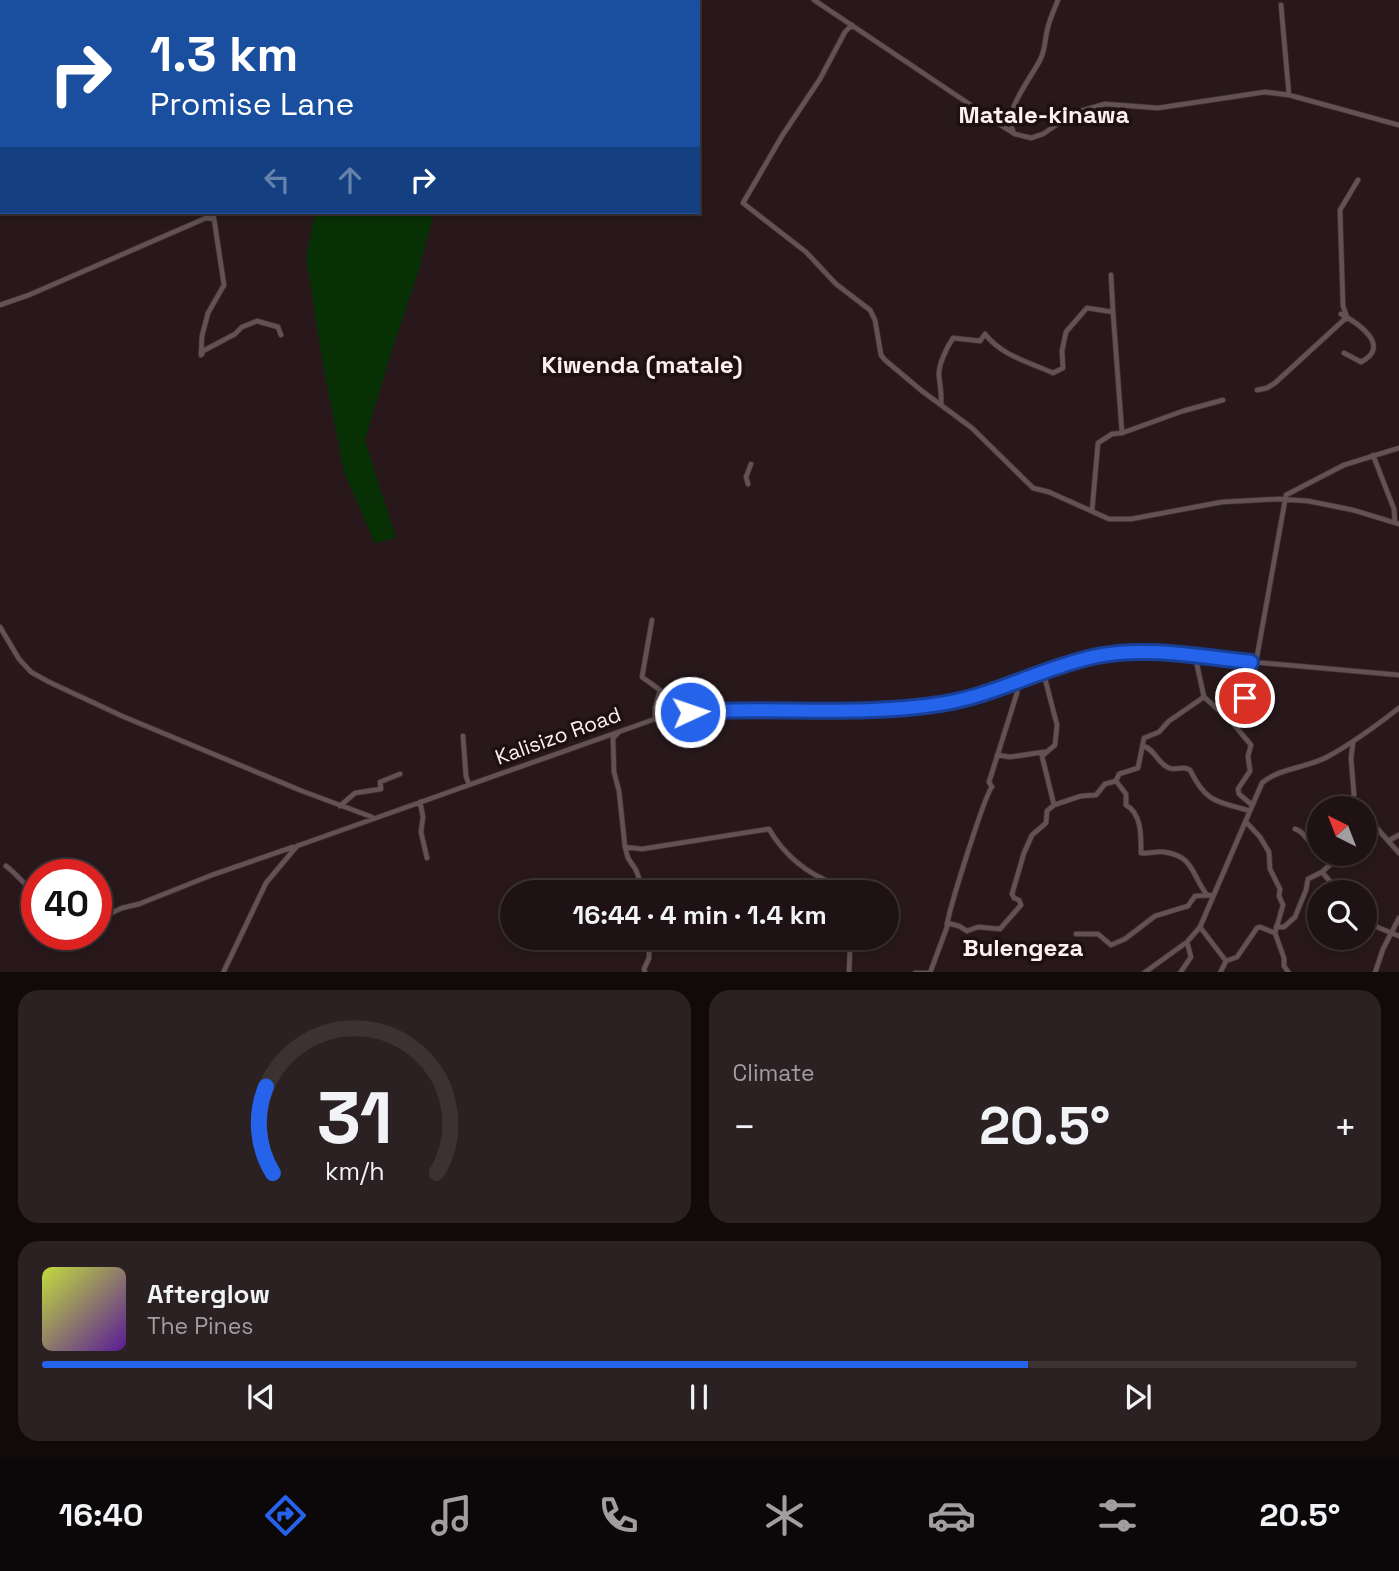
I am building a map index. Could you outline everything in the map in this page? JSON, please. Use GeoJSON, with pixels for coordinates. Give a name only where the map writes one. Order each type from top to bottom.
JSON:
{"type":"FeatureCollection","features":[{"type":"Feature","properties":{"kind":"street"},"geometry":{"type":"LineString","coordinates":[[814,0],[1015,134],[1031,138],[1038,137],[1074,113],[1105,104],[1147,108],[1265,92],[1289,95],[1399,125]]}},
{"type":"Feature","properties":{"kind":"street"},"geometry":{"type":"LineString","coordinates":[[1015,134],[1010,127],[1010,118],[1024,83],[1043,55],[1047,27],[1058,0]]}},
{"type":"Feature","properties":{"kind":"street"},"geometry":{"type":"LineString","coordinates":[[1281,5],[1289,95]]}},
{"type":"Feature","properties":{"kind":"street"},"geometry":{"type":"LineString","coordinates":[[852,25],[845,32],[820,79],[782,136],[743,203],[806,252],[836,284],[870,310],[875,320],[882,357],[972,428],[1033,488],[1049,492],[1109,519],[1131,519],[1222,502],[1285,499],[1353,510],[1397,523],[1373,455]]}},
{"type":"Feature","properties":{"kind":"street"},"geometry":{"type":"LineString","coordinates":[[1347,317],[1343,306],[1340,209],[1358,180]]}},
{"type":"Feature","properties":{"kind":"street"},"geometry":{"type":"LineString","coordinates":[[213,214],[224,285],[208,313],[202,335],[201,355],[242,327],[257,321],[278,327],[281,335]]}},
{"type":"Feature","properties":{"kind":"street"},"geometry":{"type":"LineString","coordinates":[[0,305],[206,218],[214,219]]}},
{"type":"Feature","properties":{"kind":"street"},"geometry":{"type":"LineString","coordinates":[[1111,275],[1122,433]]}},
{"type":"Feature","properties":{"kind":"street"},"geometry":{"type":"LineString","coordinates":[[941,405],[942,384],[939,374],[946,349],[953,338],[980,341],[985,334],[994,345],[1021,361],[1053,373],[1063,368],[1062,351],[1066,332],[1085,310],[1087,308],[1113,312]]}},
{"type":"Feature","properties":{"kind":"street"},"geometry":{"type":"LineString","coordinates":[[1341,314],[1366,331],[1374,351],[1372,356],[1361,362],[1344,352]]}},
{"type":"Feature","properties":{"kind":"street"},"geometry":{"type":"LineString","coordinates":[[1257,390],[1275,383],[1347,317]]}},
{"type":"Feature","properties":{"kind":"street"},"geometry":{"type":"LineString","coordinates":[[1092,513],[1098,443],[1112,434],[1223,400]]}},
{"type":"Feature","properties":{"kind":"street"},"geometry":{"type":"LineString","coordinates":[[1231,721],[1244,702],[1243,679],[1253,662],[1285,499],[1289,492],[1344,465],[1399,448]]}},
{"type":"Feature","properties":{"kind":"street"},"geometry":{"type":"LineString","coordinates":[[748,484],[746,477],[751,464]]}},
{"type":"Feature","properties":{"kind":"street"},"geometry":{"type":"LineString","coordinates":[[652,620],[642,677],[660,690],[654,708],[655,719]]}},
{"type":"Feature","properties":{"kind":"street"},"geometry":{"type":"LineString","coordinates":[[0,627],[19,659],[31,671],[49,682],[122,716],[362,815],[376,817]]}},
{"type":"Feature","properties":{"kind":"street","name":"Kalisizo Road"},"geometry":{"type":"LineString","coordinates":[[223,972],[266,883],[297,846],[655,719],[706,711],[859,711],[908,708],[966,699],[1043,671],[1123,652],[1399,675]]}},
{"type":"Feature","properties":{"kind":"street"},"geometry":{"type":"LineString","coordinates":[[1200,657],[1197,665],[1204,697],[1231,721],[1251,745],[1248,756],[1250,771],[1238,789],[1251,808]]}},
{"type":"Feature","properties":{"kind":"street"},"geometry":{"type":"LineString","coordinates":[[998,755],[1010,757],[1044,752],[1055,745],[1056,725],[1043,671]]}},
{"type":"Feature","properties":{"kind":"street"},"geometry":{"type":"LineString","coordinates":[[915,972],[929,972],[947,923],[965,857],[972,845],[986,794],[992,787],[989,782],[1017,693],[1018,681]]}},
{"type":"Feature","properties":{"kind":"street"},"geometry":{"type":"LineString","coordinates":[[947,923],[967,931],[978,927],[1000,929],[1021,905],[1012,894],[1024,853],[1032,835],[1046,823],[1047,811],[1054,805],[1081,796],[1096,795],[1105,784],[1116,780],[1119,774],[1138,768],[1146,737],[1159,732],[1169,721],[1204,697]]}},
{"type":"Feature","properties":{"kind":"street"},"geometry":{"type":"LineString","coordinates":[[1144,972],[1187,942],[1200,927],[1260,785],[1269,777],[1326,758],[1353,743],[1399,708]]}},
{"type":"Feature","properties":{"kind":"street"},"geometry":{"type":"LineString","coordinates":[[621,730],[613,738],[614,772],[619,791],[625,847],[640,880]]}},
{"type":"Feature","properties":{"kind":"street"},"geometry":{"type":"LineString","coordinates":[[463,736],[468,785]]}},
{"type":"Feature","properties":{"kind":"street"},"geometry":{"type":"LineString","coordinates":[[1353,743],[1351,758],[1354,796]]}},
{"type":"Feature","properties":{"kind":"street"},"geometry":{"type":"LineString","coordinates":[[1143,746],[1150,748],[1160,762],[1169,768],[1184,767],[1191,770],[1197,785],[1215,801],[1251,808]]}},
{"type":"Feature","properties":{"kind":"street"},"geometry":{"type":"LineString","coordinates":[[1044,752],[1042,764],[1054,805]]}},
{"type":"Feature","properties":{"kind":"street"},"geometry":{"type":"LineString","coordinates":[[340,806],[355,793],[381,789],[380,782],[400,774]]}},
{"type":"Feature","properties":{"kind":"street"},"geometry":{"type":"LineString","coordinates":[[1116,780],[1126,794],[1126,804],[1138,820],[1141,853],[1162,852],[1181,856],[1188,862],[1207,895]]}},
{"type":"Feature","properties":{"kind":"street"},"geometry":{"type":"LineString","coordinates":[[420,802],[423,817],[421,832],[427,859]]}},
{"type":"Feature","properties":{"kind":"street"},"geometry":{"type":"LineString","coordinates":[[362,815],[365,821]]}},
{"type":"Feature","properties":{"kind":"street"},"geometry":{"type":"LineString","coordinates":[[1245,821],[1267,848],[1270,869],[1280,889],[1279,896],[1283,905],[1275,930],[1284,966],[1289,972]]}},
{"type":"Feature","properties":{"kind":"street"},"geometry":{"type":"LineString","coordinates":[[625,847],[642,849],[769,829],[776,843],[790,858],[824,880]]}},
{"type":"Feature","properties":{"kind":"street"},"geometry":{"type":"LineString","coordinates":[[1295,829],[1307,838]]}},
{"type":"Feature","properties":{"kind":"street"},"geometry":{"type":"LineString","coordinates":[[1377,829],[1399,853]]}},
{"type":"Feature","properties":{"kind":"street"},"geometry":{"type":"LineString","coordinates":[[1388,841],[1399,835]]}},
{"type":"Feature","properties":{"kind":"street"},"geometry":{"type":"LineString","coordinates":[[112,913],[297,846]]}},
{"type":"Feature","properties":{"kind":"street"},"geometry":{"type":"LineString","coordinates":[[6,866],[21,879]]}},
{"type":"Feature","properties":{"kind":"street"},"geometry":{"type":"LineString","coordinates":[[1220,972],[1226,961],[1237,957],[1257,928],[1275,930],[1284,927],[1295,917],[1307,890],[1308,879],[1329,866]]}},
{"type":"Feature","properties":{"kind":"street"},"geometry":{"type":"LineString","coordinates":[[1322,872],[1329,880]]}},
{"type":"Feature","properties":{"kind":"street"},"geometry":{"type":"LineString","coordinates":[[1076,934],[1098,934],[1111,945],[1125,939],[1154,916],[1188,906],[1195,896],[1214,895]]}},
{"type":"Feature","properties":{"kind":"street"},"geometry":{"type":"LineString","coordinates":[[1375,972],[1399,918]]}},
{"type":"Feature","properties":{"kind":"street"},"geometry":{"type":"LineString","coordinates":[[1200,927],[1226,961]]}},
{"type":"Feature","properties":{"kind":"street"},"geometry":{"type":"LineString","coordinates":[[1377,927],[1399,936]]}},
{"type":"Feature","properties":{"kind":"street"},"geometry":{"type":"LineString","coordinates":[[1180,972],[1191,957],[1187,942]]}},
{"type":"Feature","properties":{"kind":"street"},"geometry":{"type":"LineString","coordinates":[[645,972],[649,950]]}},
{"type":"Feature","properties":{"kind":"street"},"geometry":{"type":"LineString","coordinates":[[849,972],[850,950]]}},
{"type":"Feature","properties":{"kind":"green space"},"geometry":{"type":"Polygon","coordinates":[[[315,214],[433,214],[419,270],[365,440],[396,538],[375,543],[344,472],[306,258],[315,214]]]}},
{"type":"Feature","properties":{"kind":"district","name":"Matale-kinawa"},"geometry":{"type":"Point","coordinates":[1044,115]}},
{"type":"Feature","properties":{"kind":"district","name":"Kiwenda (matale)"},"geometry":{"type":"Point","coordinates":[642,365]}},
{"type":"Feature","properties":{"kind":"district","name":"Bulengeza"},"geometry":{"type":"Point","coordinates":[1023,948]}},
{"type":"Feature","properties":{"kind":"route"},"geometry":{"type":"LineString","coordinates":[[690,712],[873,710],[938,704],[979,695],[1043,671],[1090,658],[1133,652],[1251,662],[1243,679],[1245,698]]}}]}
